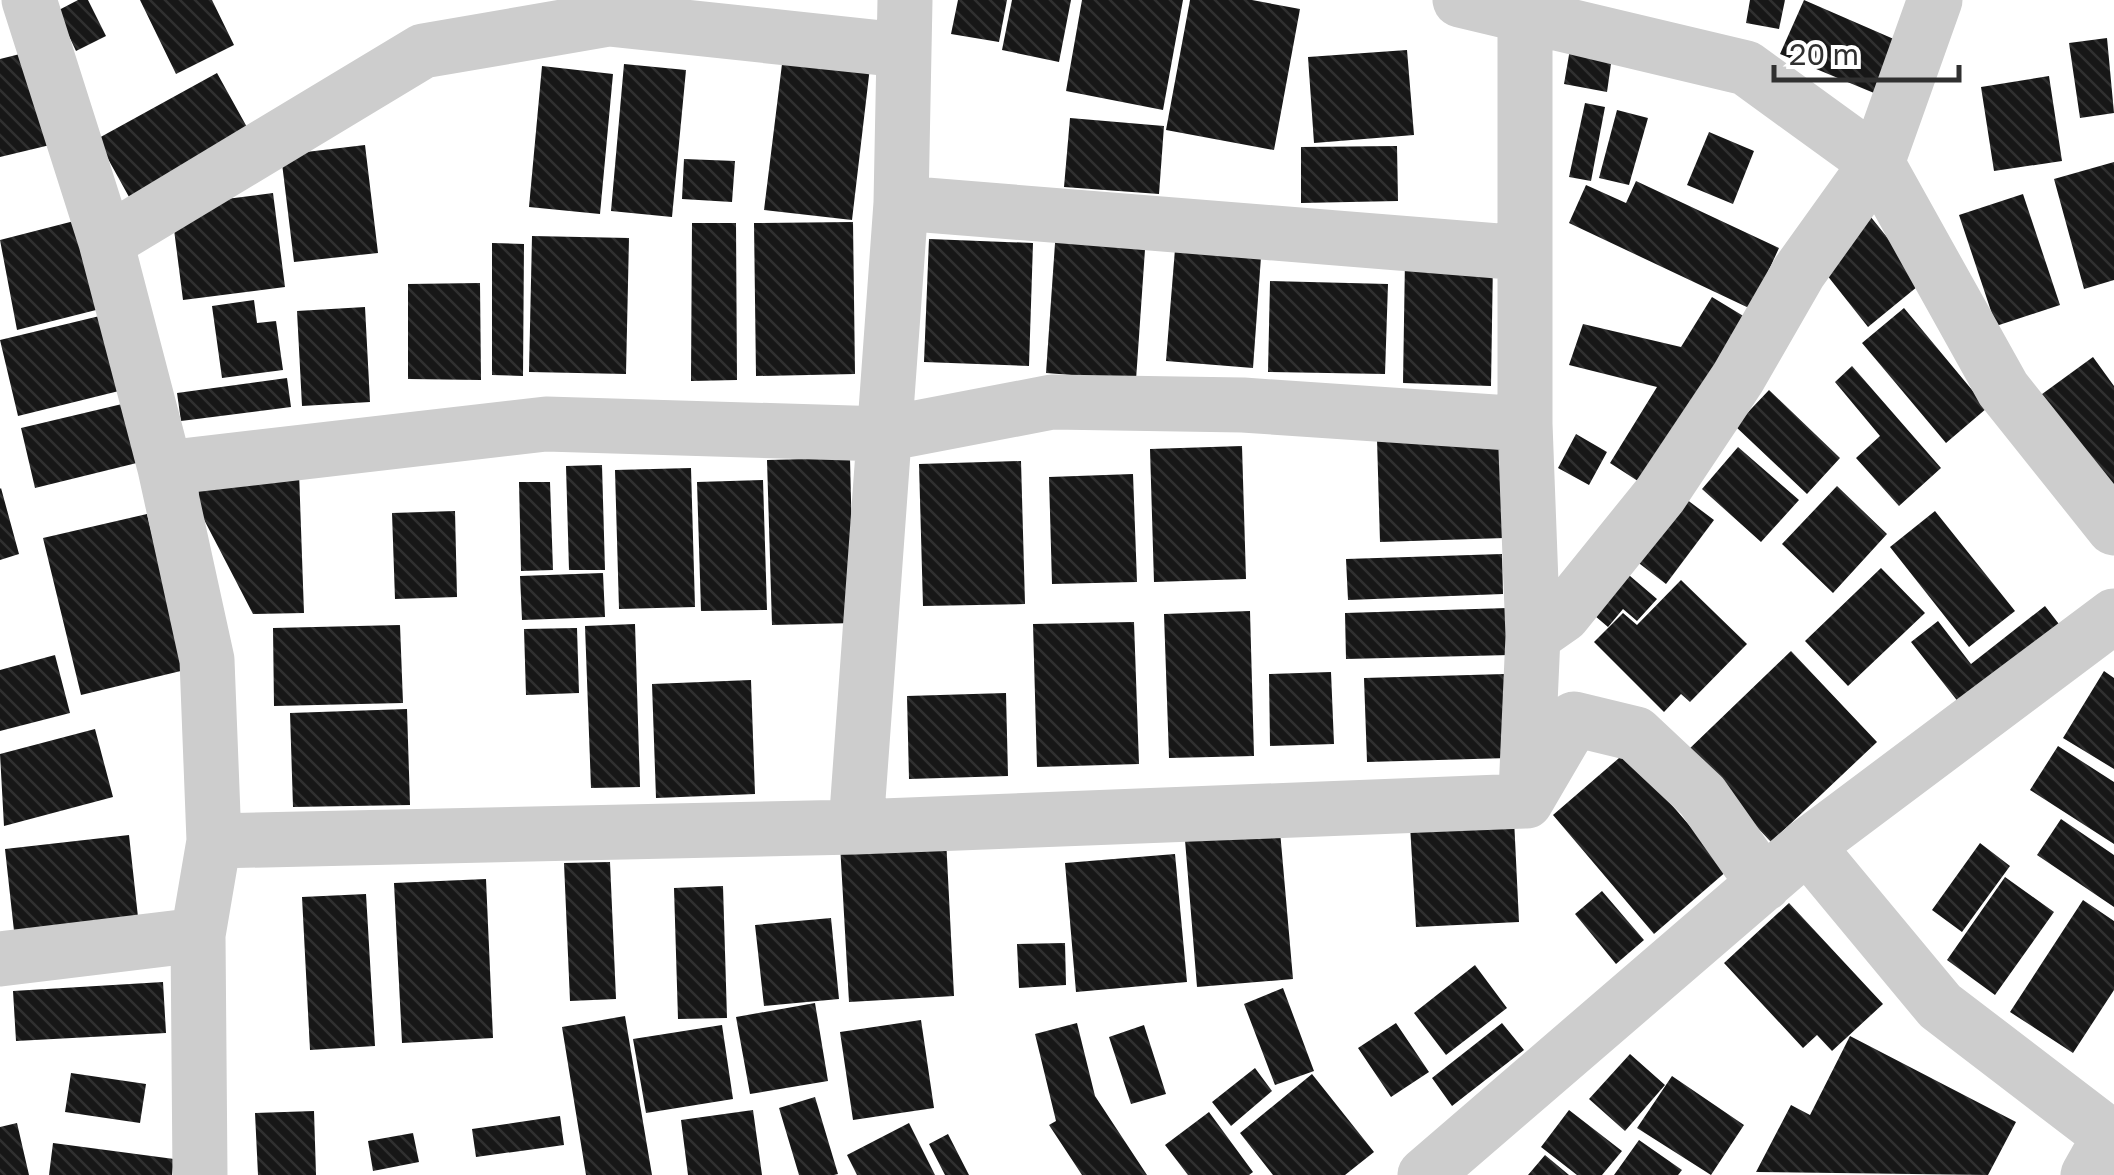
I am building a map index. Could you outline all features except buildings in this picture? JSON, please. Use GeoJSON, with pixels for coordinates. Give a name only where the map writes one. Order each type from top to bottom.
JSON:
{"type":"FeatureCollection","features":[{"type":"Feature","properties":{"kind":"street"},"geometry":{"type":"LineString","coordinates":[[28,0],[106,242],[164,468],[207,660],[214,841],[198,935],[200,1175]]}},
{"type":"Feature","properties":{"kind":"street"},"geometry":{"type":"LineString","coordinates":[[1460,0],[1524,9],[1746,68],[1877,163],[2003,389],[2114,528]]}},
{"type":"Feature","properties":{"kind":"street"},"geometry":{"type":"LineString","coordinates":[[1533,636],[1563,615],[1660,495],[1738,378],[1798,272],[1877,163],[1935,0]]}},
{"type":"Feature","properties":{"kind":"street"},"geometry":{"type":"LineString","coordinates":[[1524,9],[1524,424],[1533,636],[1526,802]]}},
{"type":"Feature","properties":{"kind":"street"},"geometry":{"type":"LineString","coordinates":[[106,242],[423,50],[610,18],[903,25],[901,202],[856,827]]}},
{"type":"Feature","properties":{"kind":"street"},"geometry":{"type":"LineString","coordinates":[[901,202],[1523,253]]}},
{"type":"Feature","properties":{"kind":"street"},"geometry":{"type":"LineString","coordinates":[[164,468],[546,424],[885,434],[1052,402],[1243,405],[1524,424]]}},
{"type":"Feature","properties":{"kind":"street"},"geometry":{"type":"LineString","coordinates":[[1424,1175],[1807,846],[2114,616]]}},
{"type":"Feature","properties":{"kind":"street"},"geometry":{"type":"LineString","coordinates":[[1526,802],[1574,719],[1636,734],[1702,796],[1764,884]]}},
{"type":"Feature","properties":{"kind":"street"},"geometry":{"type":"LineString","coordinates":[[214,841],[856,827],[1526,802]]}},
{"type":"Feature","properties":{"kind":"street"},"geometry":{"type":"LineString","coordinates":[[1807,846],[1940,1006],[2106,1144]]}},
{"type":"Feature","properties":{"kind":"street"},"geometry":{"type":"LineString","coordinates":[[0,960],[198,935]]}}]}
